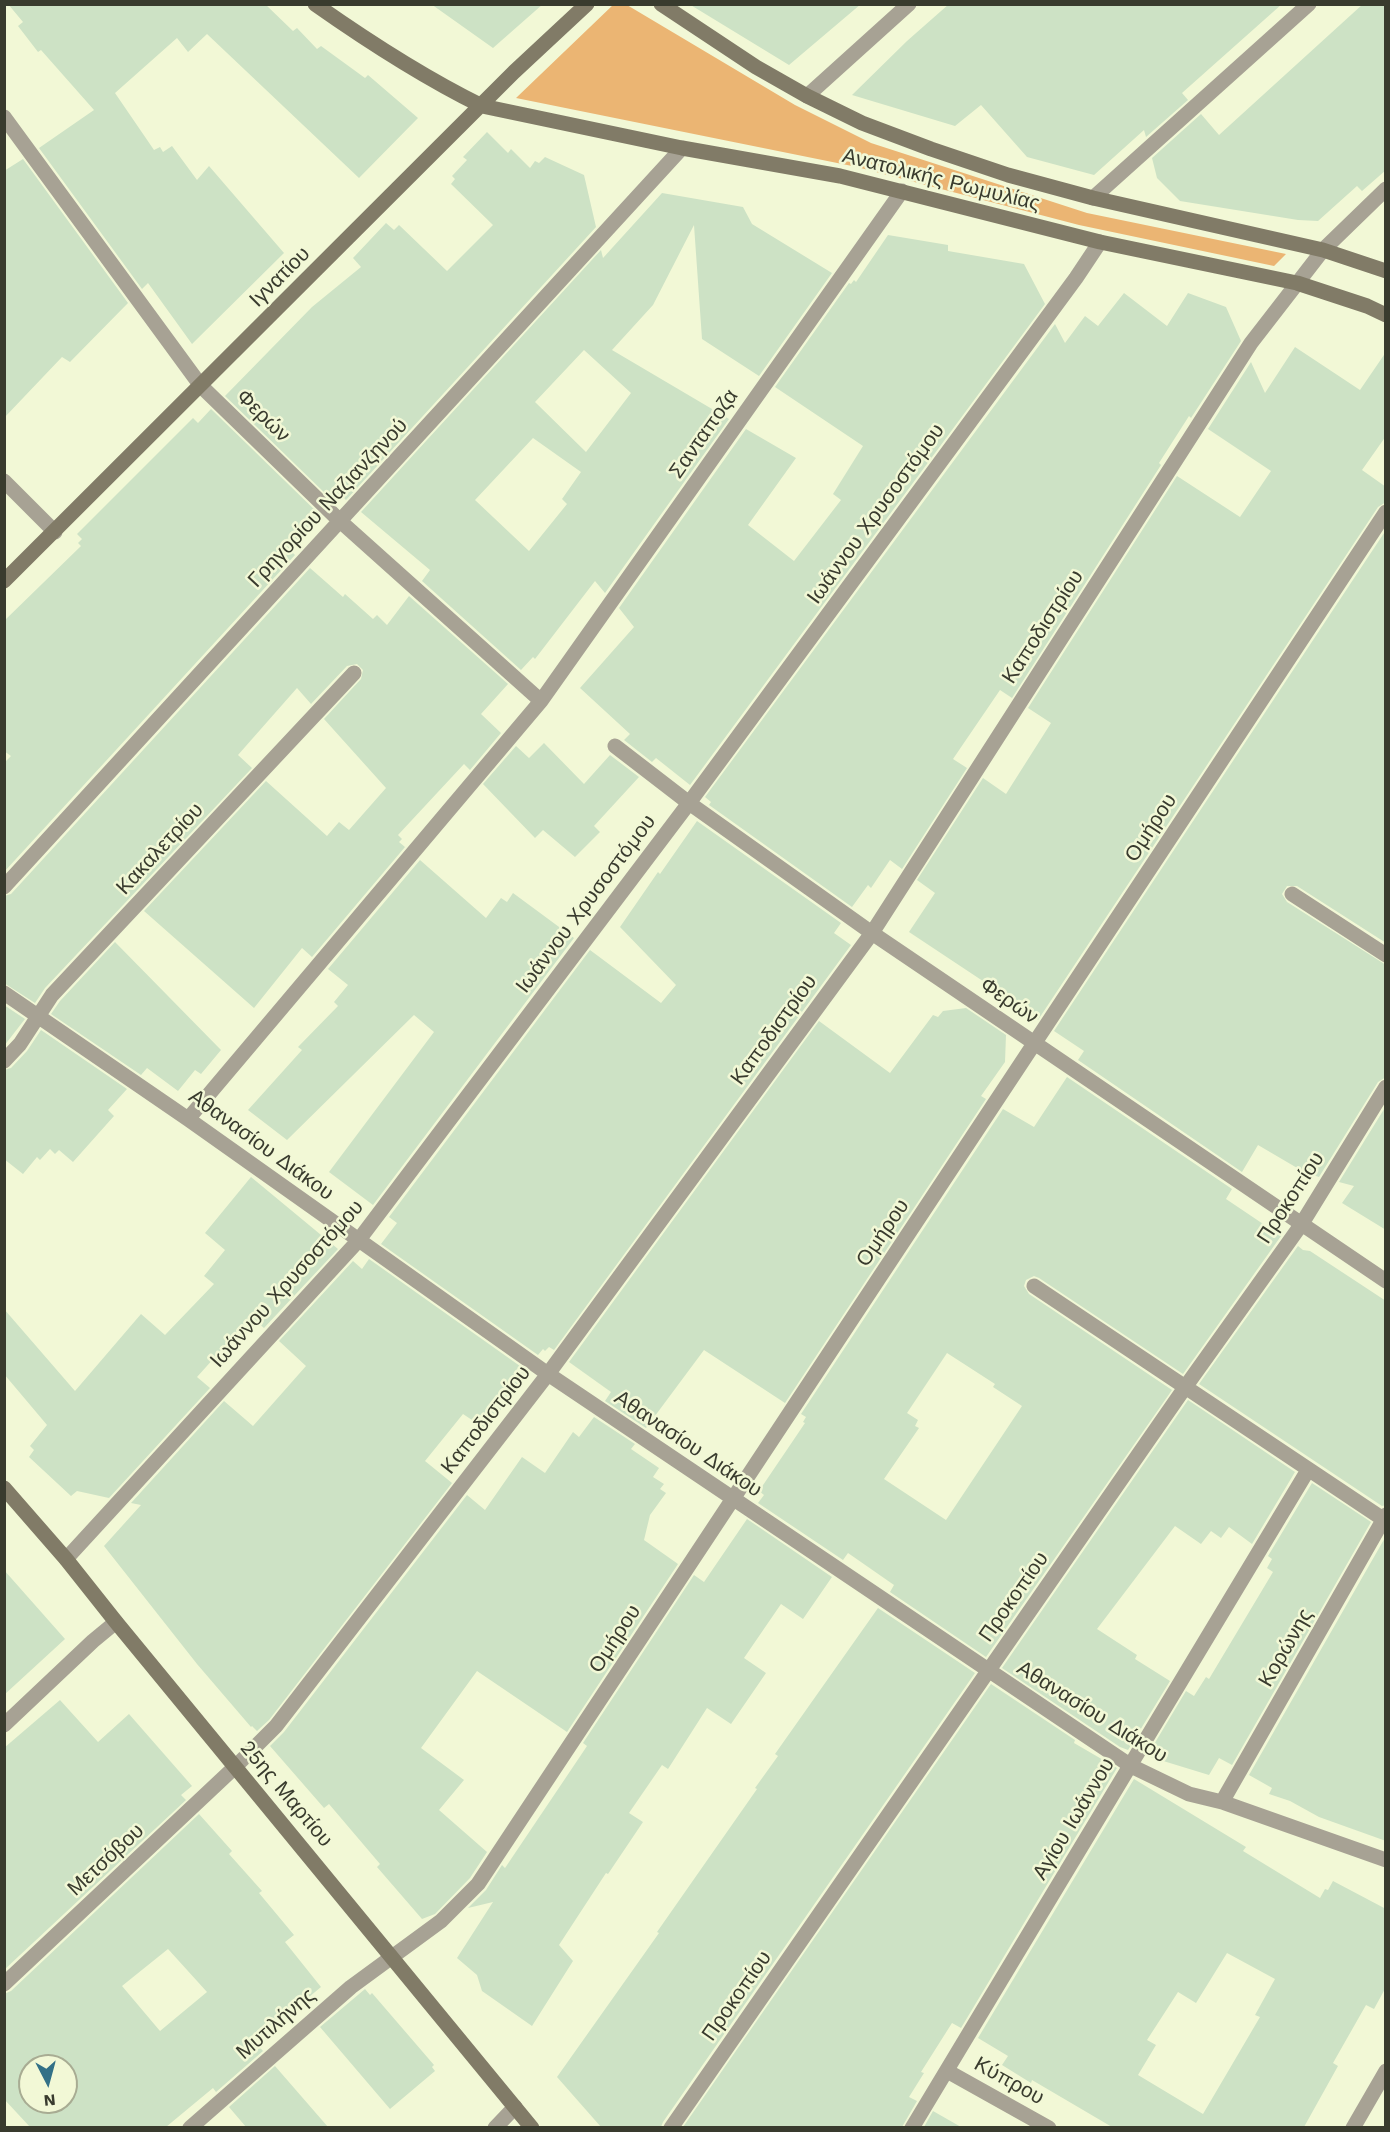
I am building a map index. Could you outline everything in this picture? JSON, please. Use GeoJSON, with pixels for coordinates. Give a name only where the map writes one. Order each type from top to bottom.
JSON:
{"type":"FeatureCollection","features":[{"type":"Feature","properties":{"kind":"main road","name":"Ανατολικής Ρωμυλίας"},"geometry":{"type":"LineString","coordinates":[[315,4],[380,50],[482,106],[682,148],[840,176],[1100,242],[1297,284],[1367,306],[1386,315]]}},
{"type":"Feature","properties":{"kind":"main road","name":"Ιγνατίου"},"geometry":{"type":"LineString","coordinates":[[4,581],[514,72],[587,4]]}},
{"type":"Feature","properties":{"kind":"main road","name":"Ανατολικής Ρωμυλίας"},"geometry":{"type":"LineString","coordinates":[[661,4],[756,67],[807,96],[862,123],[931,149],[1008,175],[1093,198],[1323,250],[1386,271]]}},
{"type":"Feature","properties":{"kind":"main road","name":"25ης Μαρτίου"},"geometry":{"type":"LineString","coordinates":[[4,1488],[66,1559],[481,2068],[532,2127]]}},
{"type":"Feature","properties":{"kind":"street"},"geometry":{"type":"LineString","coordinates":[[807,96],[909,4]]}},
{"type":"Feature","properties":{"kind":"street"},"geometry":{"type":"LineString","coordinates":[[1093,198],[1309,4]]}},
{"type":"Feature","properties":{"kind":"street","name":"Φερών"},"geometry":{"type":"LineString","coordinates":[[4,117],[201,386],[340,521],[541,701]]}},
{"type":"Feature","properties":{"kind":"street","name":"Γρηγορίου Ναζιανζηνού"},"geometry":{"type":"LineString","coordinates":[[4,887],[682,148]]}},
{"type":"Feature","properties":{"kind":"street","name":"Καποδιστρίου"},"geometry":{"type":"LineString","coordinates":[[236,1766],[276,1726],[548,1374],[872,933],[1251,343],[1323,250],[1386,189]]}},
{"type":"Feature","properties":{"kind":"street","name":"Σανταποζα"},"geometry":{"type":"LineString","coordinates":[[188,1119],[541,701],[902,191]]}},
{"type":"Feature","properties":{"kind":"street","name":"Ιωάννου Χρυσοστόμου"},"geometry":{"type":"LineString","coordinates":[[66,1559],[358,1241],[689,803],[1076,278],[1100,242]]}},
{"type":"Feature","properties":{"kind":"street"},"geometry":{"type":"LineString","coordinates":[[4,480],[55,532]]}},
{"type":"Feature","properties":{"kind":"street","name":"Ομήρου"},"geometry":{"type":"LineString","coordinates":[[392,1956],[441,1922],[478,1884],[1386,512]]}},
{"type":"Feature","properties":{"kind":"street","name":"Κακαλετρίου"},"geometry":{"type":"LineString","coordinates":[[4,1061],[20,1044],[52,995],[354,673]]}},
{"type":"Feature","properties":{"kind":"street","name":"Φερών"},"geometry":{"type":"LineString","coordinates":[[615,746],[689,803],[872,933],[1386,1281]]}},
{"type":"Feature","properties":{"kind":"street"},"geometry":{"type":"LineString","coordinates":[[1292,894],[1386,955]]}},
{"type":"Feature","properties":{"kind":"street","name":"Αθανασίου Διάκου"},"geometry":{"type":"LineString","coordinates":[[4,993],[188,1119],[548,1374],[1131,1766],[1189,1794],[1222,1802],[1386,1860]]}},
{"type":"Feature","properties":{"kind":"street","name":"Προκοπίου"},"geometry":{"type":"LineString","coordinates":[[671,2127],[1186,1386],[1301,1225],[1386,1087]]}},
{"type":"Feature","properties":{"kind":"street"},"geometry":{"type":"LineString","coordinates":[[1034,1286],[1308,1470],[1384,1517]]}},
{"type":"Feature","properties":{"kind":"street","name":"Αγίου Ιωάννου"},"geometry":{"type":"LineString","coordinates":[[912,2127],[948,2071],[1308,1470]]}},
{"type":"Feature","properties":{"kind":"street","name":"Κορώνης"},"geometry":{"type":"LineString","coordinates":[[1222,1802],[1384,1517]]}},
{"type":"Feature","properties":{"kind":"street"},"geometry":{"type":"LineString","coordinates":[[4,1725],[116,1622]]}},
{"type":"Feature","properties":{"kind":"street","name":"Μετσόβου"},"geometry":{"type":"LineString","coordinates":[[4,1984],[236,1766]]}},
{"type":"Feature","properties":{"kind":"street","name":"Μυτιλήνης"},"geometry":{"type":"LineString","coordinates":[[189,2127],[351,1987],[392,1956]]}},
{"type":"Feature","properties":{"kind":"street","name":"Κύπρου"},"geometry":{"type":"LineString","coordinates":[[948,2071],[1049,2127]]}},
{"type":"Feature","properties":{"kind":"street"},"geometry":{"type":"LineString","coordinates":[[1353,2127],[1386,2071]]}},
{"type":"Feature","properties":{"kind":"street"},"geometry":{"type":"LineString","coordinates":[[495,2127],[515,2107]]}},
{"type":"Feature","properties":{"kind":"shaded area"},"geometry":{"type":"Polygon","coordinates":[[[614,4],[627,5],[795,105],[871,143],[1087,213],[1286,254],[1274,266],[1079,225],[857,167],[516,98],[614,4]]]}},
{"type":"Feature","properties":{"kind":"building"},"geometry":{"type":"Polygon","coordinates":[[[8,4],[265,4],[293,31],[297,28],[317,49],[321,46],[365,78],[368,75],[418,118],[359,178],[207,34],[188,52],[177,38],[115,93],[154,150],[160,147],[163,152],[172,146],[197,180],[209,166],[284,253],[192,344],[148,283],[142,289],[39,148],[94,110],[41,50],[38,52],[18,26],[23,22],[8,4]]]}},
{"type":"Feature","properties":{"kind":"building"},"geometry":{"type":"Polygon","coordinates":[[[431,4],[543,4],[493,48],[431,4]]]}},
{"type":"Feature","properties":{"kind":"building"},"geometry":{"type":"Polygon","coordinates":[[[689,4],[861,4],[789,65],[689,4]]]}},
{"type":"Feature","properties":{"kind":"building"},"geometry":{"type":"Polygon","coordinates":[[[949,4],[1282,4],[1182,93],[1188,100],[1146,137],[1144,130],[1094,175],[1027,157],[981,105],[955,126],[852,95],[949,4]]]}},
{"type":"Feature","properties":{"kind":"building"},"geometry":{"type":"Polygon","coordinates":[[[1363,4],[1386,4],[1386,170],[1362,191],[1357,186],[1318,221],[1298,220],[1180,201],[1157,178],[1152,158],[1201,114],[1219,135],[1363,4]]]}},
{"type":"Feature","properties":{"kind":"building"},"geometry":{"type":"Polygon","coordinates":[[[487,132],[508,153],[511,149],[530,168],[535,161],[539,163],[545,157],[584,175],[596,227],[346,500],[340,494],[333,501],[225,396],[312,307],[361,267],[353,258],[386,223],[394,230],[399,225],[447,271],[493,225],[451,184],[455,179],[452,176],[467,160],[463,157],[487,132]]]}},
{"type":"Feature","properties":{"kind":"building"},"geometry":{"type":"Polygon","coordinates":[[[23,159],[128,303],[70,362],[62,357],[4,418],[4,171],[23,159]]]}},
{"type":"Feature","properties":{"kind":"building"},"geometry":{"type":"Polygon","coordinates":[[[662,193],[743,207],[752,224],[832,273],[759,376],[702,339],[694,225],[653,305],[612,350],[729,419],[605,593],[595,581],[535,659],[533,657],[521,670],[422,581],[430,570],[361,512],[601,250],[603,258],[662,193]],[[584,350],[535,402],[586,452],[631,393],[584,350]],[[533,438],[475,500],[529,551],[567,504],[562,499],[581,472],[533,438]]]}},
{"type":"Feature","properties":{"kind":"building"},"geometry":{"type":"Polygon","coordinates":[[[888,235],[948,245],[948,251],[1024,264],[1045,304],[690,785],[656,758],[652,762],[624,740],[630,734],[580,688],[634,627],[619,608],[746,429],[796,458],[748,525],[794,561],[841,500],[833,494],[863,446],[775,387],[849,283],[851,284],[854,280],[856,282],[888,235]]]}},
{"type":"Feature","properties":{"kind":"building"},"geometry":{"type":"Polygon","coordinates":[[[1124,293],[1167,326],[1188,293],[1226,307],[1241,341],[1191,418],[1189,416],[1159,463],[1161,465],[1012,698],[1000,690],[953,759],[967,768],[902,869],[890,860],[871,888],[868,885],[852,907],[709,805],[711,802],[705,797],[1055,324],[1065,343],[1085,316],[1098,326],[1124,293]]]}},
{"type":"Feature","properties":{"kind":"building"},"geometry":{"type":"Polygon","coordinates":[[[1295,347],[1360,390],[1386,352],[1386,436],[1362,470],[1386,487],[1386,502],[1378,507],[1038,1020],[909,932],[935,893],[917,880],[983,778],[1006,794],[1051,723],[1028,708],[1177,476],[1240,517],[1271,471],[1208,429],[1251,362],[1265,393],[1295,347]]]}},
{"type":"Feature","properties":{"kind":"building"},"geometry":{"type":"Polygon","coordinates":[[[211,409],[320,515],[289,549],[295,555],[4,872],[4,763],[11,756],[4,751],[4,621],[81,546],[78,543],[82,539],[77,534],[193,418],[198,423],[211,409]]]}},
{"type":"Feature","properties":{"kind":"building"},"geometry":{"type":"Polygon","coordinates":[[[1386,530],[1386,943],[1297,886],[1287,886],[1282,894],[1287,902],[1386,965],[1386,1077],[1378,1082],[1319,1177],[1304,1172],[1258,1145],[1242,1172],[1078,1060],[1084,1051],[1054,1031],[1386,530]]]}},
{"type":"Feature","properties":{"kind":"building"},"geometry":{"type":"Polygon","coordinates":[[[310,568],[343,597],[345,594],[373,619],[377,615],[387,625],[409,596],[508,684],[481,714],[501,733],[470,770],[464,764],[398,835],[402,839],[399,842],[405,847],[312,957],[302,948],[254,1008],[144,911],[266,781],[327,836],[339,822],[349,830],[386,788],[324,719],[361,679],[363,670],[357,664],[347,666],[311,704],[297,688],[238,755],[252,768],[45,988],[35,1003],[4,983],[4,896],[11,894],[310,568]]]}},
{"type":"Feature","properties":{"kind":"building"},"geometry":{"type":"Polygon","coordinates":[[[544,743],[584,784],[610,755],[639,777],[594,826],[600,832],[575,857],[543,830],[535,838],[483,784],[516,746],[529,758],[544,743]]]}},
{"type":"Feature","properties":{"kind":"building"},"geometry":{"type":"Polygon","coordinates":[[[697,821],[841,923],[834,933],[851,945],[554,1350],[549,1347],[545,1351],[543,1349],[538,1355],[381,1244],[397,1223],[389,1217],[590,950],[661,1003],[676,985],[620,927],[697,821]]]}},
{"type":"Feature","properties":{"kind":"building"},"geometry":{"type":"Polygon","coordinates":[[[420,860],[486,918],[501,898],[507,902],[513,893],[574,938],[373,1205],[329,1172],[434,1032],[414,1015],[287,1140],[248,1110],[302,1050],[298,1047],[338,1006],[334,1002],[348,985],[328,969],[420,860]]]}},
{"type":"Feature","properties":{"kind":"building"},"geometry":{"type":"Polygon","coordinates":[[[115,942],[221,1050],[201,1074],[195,1070],[178,1091],[147,1068],[141,1075],[51,1014],[60,1001],[115,942]]]}},
{"type":"Feature","properties":{"kind":"building"},"geometry":{"type":"Polygon","coordinates":[[[4,1005],[25,1019],[4,1046],[4,1005]]]}},
{"type":"Feature","properties":{"kind":"building"},"geometry":{"type":"Polygon","coordinates":[[[966,1008],[1006,1035],[1005,1062],[981,1096],[986,1099],[785,1403],[704,1350],[646,1428],[605,1401],[611,1392],[569,1362],[819,1021],[890,1073],[933,1015],[938,1017],[943,1011],[966,1008]]]}},
{"type":"Feature","properties":{"kind":"building"},"geometry":{"type":"Polygon","coordinates":[[[41,1030],[127,1089],[108,1110],[114,1116],[73,1162],[59,1150],[55,1154],[50,1149],[40,1160],[37,1157],[23,1174],[4,1159],[4,1070],[11,1068],[27,1051],[41,1030]]]}},
{"type":"Feature","properties":{"kind":"building"},"geometry":{"type":"Polygon","coordinates":[[[1067,1077],[1232,1189],[1226,1199],[1281,1236],[1183,1374],[1039,1278],[1034,1276],[1026,1280],[1024,1286],[1029,1294],[1172,1390],[986,1657],[890,1592],[894,1585],[848,1553],[843,1560],[758,1503],[764,1495],[759,1491],[805,1423],[803,1422],[806,1417],[801,1414],[1003,1109],[1034,1127],[1067,1077]],[[947,1353],[907,1413],[918,1420],[915,1426],[919,1428],[884,1479],[946,1520],[1022,1406],[993,1387],[995,1384],[947,1353]]]}},
{"type":"Feature","properties":{"kind":"building"},"geometry":{"type":"Polygon","coordinates":[[[1386,1106],[1386,1230],[1342,1203],[1354,1186],[1339,1182],[1386,1106]]]}},
{"type":"Feature","properties":{"kind":"building"},"geometry":{"type":"Polygon","coordinates":[[[251,1177],[338,1249],[264,1328],[251,1317],[197,1377],[210,1388],[109,1498],[77,1491],[71,1496],[29,1457],[34,1450],[30,1446],[47,1425],[4,1374],[4,1309],[75,1391],[141,1314],[165,1335],[214,1284],[204,1276],[225,1250],[205,1233],[251,1177]]]}},
{"type":"Feature","properties":{"kind":"building"},"geometry":{"type":"Polygon","coordinates":[[[1298,1246],[1310,1251],[1386,1301],[1386,1505],[1382,1506],[1199,1384],[1298,1246]]]}},
{"type":"Feature","properties":{"kind":"building"},"geometry":{"type":"Polygon","coordinates":[[[369,1259],[527,1371],[487,1430],[463,1414],[425,1461],[452,1483],[269,1720],[257,1731],[251,1727],[197,1664],[104,1546],[141,1505],[131,1503],[224,1401],[253,1426],[306,1366],[279,1341],[353,1261],[362,1269],[369,1259]]]}},
{"type":"Feature","properties":{"kind":"building"},"geometry":{"type":"Polygon","coordinates":[[[1188,1400],[1295,1472],[1252,1544],[1229,1527],[1221,1538],[1211,1531],[1201,1544],[1175,1526],[1097,1629],[1137,1655],[1135,1659],[1170,1681],[1128,1750],[1120,1747],[1002,1668],[1188,1400]]]}},
{"type":"Feature","properties":{"kind":"building"},"geometry":{"type":"Polygon","coordinates":[[[594,1417],[635,1444],[631,1449],[659,1468],[653,1477],[664,1484],[660,1489],[666,1493],[650,1515],[644,1540],[678,1564],[567,1732],[477,1671],[421,1748],[464,1780],[439,1810],[487,1852],[470,1878],[435,1914],[422,1919],[377,1867],[380,1864],[329,1804],[324,1808],[270,1746],[284,1732],[467,1495],[485,1510],[522,1457],[545,1473],[573,1432],[579,1437],[594,1417]]]}},
{"type":"Feature","properties":{"kind":"building"},"geometry":{"type":"Polygon","coordinates":[[[1312,1483],[1371,1522],[1232,1765],[1219,1758],[1209,1775],[1147,1756],[1186,1691],[1194,1696],[1206,1677],[1209,1679],[1273,1572],[1267,1568],[1272,1559],[1268,1556],[1312,1483]]]}},
{"type":"Feature","properties":{"kind":"building"},"geometry":{"type":"Polygon","coordinates":[[[747,1519],[832,1577],[803,1619],[781,1604],[744,1658],[766,1673],[731,1724],[707,1708],[668,1769],[662,1765],[629,1813],[643,1822],[559,1945],[573,1961],[532,2026],[482,1991],[477,1975],[457,1958],[493,1902],[468,1908],[486,1890],[502,1865],[505,1868],[587,1746],[583,1743],[694,1575],[704,1582],[747,1519]]]}},
{"type":"Feature","properties":{"kind":"building"},"geometry":{"type":"Polygon","coordinates":[[[1386,1536],[1386,1841],[1319,1817],[1290,1801],[1269,1794],[1272,1788],[1249,1775],[1386,1536]]]}},
{"type":"Feature","properties":{"kind":"building"},"geometry":{"type":"Polygon","coordinates":[[[4,1570],[65,1639],[4,1695],[4,1570]]]}},
{"type":"Feature","properties":{"kind":"building"},"geometry":{"type":"Polygon","coordinates":[[[878,1608],[975,1673],[661,2127],[601,2127],[557,2077],[659,1933],[657,1932],[757,1789],[755,1788],[778,1756],[775,1754],[878,1608]]]}},
{"type":"Feature","properties":{"kind":"building"},"geometry":{"type":"Polygon","coordinates":[[[991,1684],[1075,1740],[1074,1743],[1117,1768],[961,2028],[952,2023],[921,2072],[924,2073],[909,2097],[917,2101],[902,2127],[683,2127],[991,1684]]]}},
{"type":"Feature","properties":{"kind":"building"},"geometry":{"type":"Polygon","coordinates":[[[60,1700],[98,1742],[129,1714],[192,1786],[181,1795],[186,1800],[4,1970],[4,1748],[60,1700]]]}},
{"type":"Feature","properties":{"kind":"building"},"geometry":{"type":"Polygon","coordinates":[[[1134,1779],[1246,1847],[1243,1851],[1320,1898],[1333,1881],[1386,1909],[1386,1987],[1374,2009],[1366,2005],[1333,2063],[1338,2066],[1304,2127],[1112,2127],[1002,2065],[1008,2056],[978,2038],[1134,1779]],[[1227,1953],[1196,2003],[1178,1992],[1147,2040],[1156,2045],[1138,2075],[1203,2114],[1260,2017],[1255,2015],[1275,1979],[1227,1953]]]}},
{"type":"Feature","properties":{"kind":"building"},"geometry":{"type":"Polygon","coordinates":[[[199,1814],[232,1851],[229,1854],[262,1891],[259,1893],[294,1935],[285,1942],[321,1987],[255,2042],[263,2051],[216,2092],[213,2088],[166,2127],[30,2127],[4,2099],[4,1994],[11,1991],[199,1814]],[[168,1949],[122,1986],[160,2031],[207,1992],[168,1949]]]}},
{"type":"Feature","properties":{"kind":"building"},"geometry":{"type":"Polygon","coordinates":[[[365,1989],[370,1995],[372,1993],[434,2065],[432,2067],[435,2071],[390,2109],[320,2027],[365,1989]]]}},
{"type":"Feature","properties":{"kind":"building"},"geometry":{"type":"Polygon","coordinates":[[[275,2066],[328,2127],[246,2127],[229,2107],[275,2066]]]}},
{"type":"Feature","properties":{"kind":"building"},"geometry":{"type":"Polygon","coordinates":[[[933,2111],[961,2127],[924,2127],[933,2111]]]}}]}
